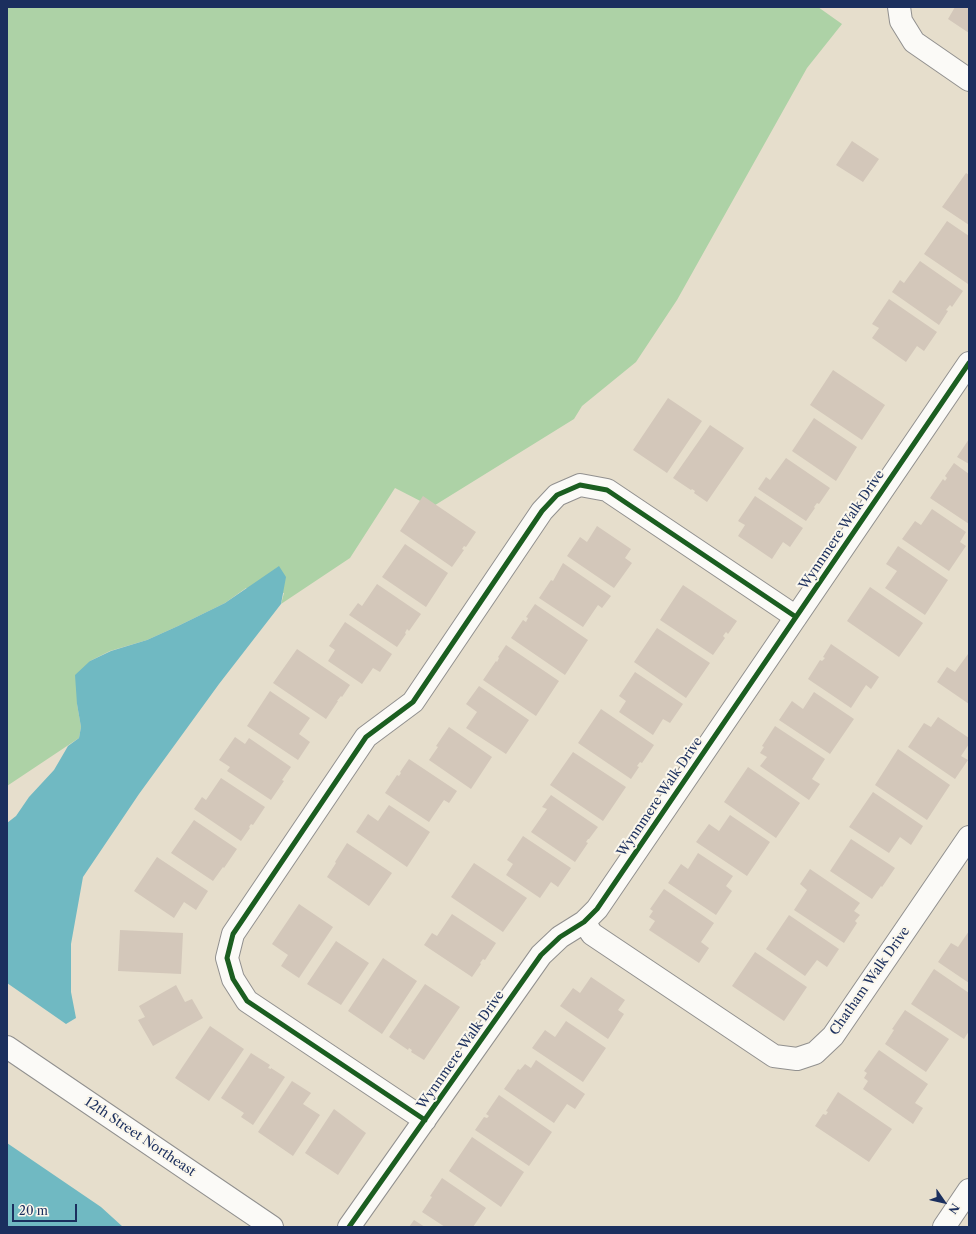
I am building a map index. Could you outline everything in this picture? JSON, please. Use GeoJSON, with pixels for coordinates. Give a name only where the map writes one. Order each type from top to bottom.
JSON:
{"type":"FeatureCollection","features":[{"type":"Feature","properties":{"kind":"street"},"geometry":{"type":"LineString","coordinates":[[899,7],[901,21],[914,42],[969,80]]}},
{"type":"Feature","properties":{"kind":"street","name":"Wynnmere Walk Drive"},"geometry":{"type":"LineString","coordinates":[[349,1227],[541,955],[560,937],[584,922],[597,909],[969,363]]}},
{"type":"Feature","properties":{"kind":"street"},"geometry":{"type":"LineString","coordinates":[[425,1120],[248,1001],[233,979],[227,958],[233,934],[366,737],[413,702],[542,511],[558,495],[580,485],[607,490],[796,617]]}},
{"type":"Feature","properties":{"kind":"street","name":"Chatham Walk Drive"},"geometry":{"type":"LineString","coordinates":[[584,922],[592,934],[774,1056],[797,1059],[815,1053],[833,1036],[969,837]]}},
{"type":"Feature","properties":{"kind":"street","name":"12th Street Northeast"},"geometry":{"type":"LineString","coordinates":[[7,1047],[272,1227]]}},
{"type":"Feature","properties":{"kind":"street"},"geometry":{"type":"LineString","coordinates":[[944,1227],[969,1190]]}},
{"type":"Feature","properties":{"kind":"green space"},"geometry":{"type":"Polygon","coordinates":[[[7,7],[818,7],[842,24],[807,68],[677,300],[636,362],[582,406],[574,419],[432,507],[395,488],[350,558],[281,604],[284,593],[246,588],[225,603],[178,626],[147,640],[110,651],[90,661],[77,704],[81,727],[79,738],[7,786],[7,7]]]}},
{"type":"Feature","properties":{"kind":"water"},"geometry":{"type":"Polygon","coordinates":[[[279,566],[286,577],[281,604],[219,684],[139,794],[83,877],[71,944],[71,992],[76,1018],[66,1024],[7,983],[7,823],[16,816],[29,797],[54,770],[68,746],[79,738],[81,727],[77,704],[75,675],[90,661],[111,651],[147,640],[225,603],[279,566]]]}},
{"type":"Feature","properties":{"kind":"water"},"geometry":{"type":"Polygon","coordinates":[[[7,1143],[101,1207],[123,1227],[7,1227],[7,1143]]]}},
{"type":"Feature","properties":{"kind":"building"},"geometry":{"type":"Polygon","coordinates":[[[955,7],[969,7],[969,33],[948,19],[955,7]]]}},
{"type":"Feature","properties":{"kind":"building"},"geometry":{"type":"Polygon","coordinates":[[[852,141],[879,159],[863,182],[836,165],[852,141]]]}},
{"type":"Feature","properties":{"kind":"building"},"geometry":{"type":"Polygon","coordinates":[[[966,173],[969,175],[969,225],[942,207],[966,173]]]}},
{"type":"Feature","properties":{"kind":"building"},"geometry":{"type":"Polygon","coordinates":[[[947,221],[969,236],[968,284],[924,254],[947,221]]]}},
{"type":"Feature","properties":{"kind":"building"},"geometry":{"type":"Polygon","coordinates":[[[920,261],[963,291],[952,307],[950,305],[946,310],[948,311],[939,325],[892,292],[900,280],[904,283],[920,261]]]}},
{"type":"Feature","properties":{"kind":"building"},"geometry":{"type":"Polygon","coordinates":[[[889,299],[937,332],[924,351],[917,346],[906,362],[872,338],[879,328],[872,324],[889,299]]]}},
{"type":"Feature","properties":{"kind":"building"},"geometry":{"type":"Polygon","coordinates":[[[833,370],[885,405],[862,440],[810,405],[833,370]]]}},
{"type":"Feature","properties":{"kind":"building"},"geometry":{"type":"Polygon","coordinates":[[[668,398],[702,421],[667,473],[633,450],[668,398]]]}},
{"type":"Feature","properties":{"kind":"building"},"geometry":{"type":"Polygon","coordinates":[[[814,418],[857,447],[836,481],[792,451],[814,418]]]}},
{"type":"Feature","properties":{"kind":"building"},"geometry":{"type":"Polygon","coordinates":[[[710,425],[744,448],[707,502],[694,493],[695,491],[673,478],[710,425]]]}},
{"type":"Feature","properties":{"kind":"building"},"geometry":{"type":"Polygon","coordinates":[[[969,439],[969,464],[957,457],[969,439]]]}},
{"type":"Feature","properties":{"kind":"building"},"geometry":{"type":"Polygon","coordinates":[[[786,458],[830,488],[819,504],[817,503],[814,507],[815,508],[806,521],[758,489],[766,477],[770,480],[786,458]]]}},
{"type":"Feature","properties":{"kind":"building"},"geometry":{"type":"Polygon","coordinates":[[[954,463],[969,474],[969,524],[930,498],[943,479],[945,481],[947,478],[945,476],[954,463]]]}},
{"type":"Feature","properties":{"kind":"building"},"geometry":{"type":"Polygon","coordinates":[[[423,496],[476,532],[466,547],[464,546],[462,549],[464,550],[452,567],[400,531],[423,496]]]}},
{"type":"Feature","properties":{"kind":"building"},"geometry":{"type":"Polygon","coordinates":[[[755,496],[803,528],[790,547],[783,542],[772,559],[738,536],[745,525],[738,521],[755,496]]]}},
{"type":"Feature","properties":{"kind":"building"},"geometry":{"type":"Polygon","coordinates":[[[932,509],[966,532],[960,542],[966,546],[949,571],[902,539],[915,521],[921,525],[932,509]]]}},
{"type":"Feature","properties":{"kind":"building"},"geometry":{"type":"Polygon","coordinates":[[[597,526],[631,549],[625,558],[632,563],[614,588],[567,556],[580,537],[587,542],[597,526]]]}},
{"type":"Feature","properties":{"kind":"building"},"geometry":{"type":"Polygon","coordinates":[[[405,544],[448,573],[426,607],[382,577],[405,544]]]}},
{"type":"Feature","properties":{"kind":"building"},"geometry":{"type":"Polygon","coordinates":[[[898,546],[948,580],[925,615],[885,588],[897,571],[886,564],[898,546]]]}},
{"type":"Feature","properties":{"kind":"building"},"geometry":{"type":"Polygon","coordinates":[[[563,563],[611,596],[602,608],[598,605],[583,627],[539,598],[551,580],[553,581],[563,563]]]}},
{"type":"Feature","properties":{"kind":"building"},"geometry":{"type":"Polygon","coordinates":[[[377,584],[421,614],[409,631],[407,629],[406,634],[397,647],[349,615],[358,603],[362,606],[377,584]]]}},
{"type":"Feature","properties":{"kind":"building"},"geometry":{"type":"Polygon","coordinates":[[[683,585],[737,621],[728,634],[726,632],[723,636],[725,638],[713,655],[660,620],[683,585]]]}},
{"type":"Feature","properties":{"kind":"building"},"geometry":{"type":"Polygon","coordinates":[[[870,587],[923,623],[899,657],[847,621],[870,587]]]}},
{"type":"Feature","properties":{"kind":"building"},"geometry":{"type":"Polygon","coordinates":[[[535,604],[588,640],[565,675],[511,638],[523,620],[526,622],[528,618],[526,617],[535,604]]]}},
{"type":"Feature","properties":{"kind":"building"},"geometry":{"type":"Polygon","coordinates":[[[345,622],[392,654],[380,672],[373,668],[362,684],[328,661],[335,650],[329,646],[345,622]]]}},
{"type":"Feature","properties":{"kind":"building"},"geometry":{"type":"Polygon","coordinates":[[[657,628],[710,663],[686,698],[634,662],[657,628]]]}},
{"type":"Feature","properties":{"kind":"building"},"geometry":{"type":"Polygon","coordinates":[[[831,644],[879,677],[871,689],[866,685],[851,708],[808,679],[820,660],[822,661],[825,658],[823,657],[831,644]]]}},
{"type":"Feature","properties":{"kind":"building"},"geometry":{"type":"Polygon","coordinates":[[[506,645],[559,681],[536,716],[483,680],[496,661],[497,662],[498,657],[506,645]]]}},
{"type":"Feature","properties":{"kind":"building"},"geometry":{"type":"Polygon","coordinates":[[[297,649],[350,685],[342,697],[341,696],[337,701],[326,719],[273,683],[297,649]]]}},
{"type":"Feature","properties":{"kind":"building"},"geometry":{"type":"Polygon","coordinates":[[[968,654],[969,704],[937,682],[947,667],[955,672],[968,654]]]}},
{"type":"Feature","properties":{"kind":"building"},"geometry":{"type":"Polygon","coordinates":[[[635,672],[683,704],[670,723],[663,719],[653,735],[619,712],[626,701],[619,696],[635,672]]]}},
{"type":"Feature","properties":{"kind":"building"},"geometry":{"type":"Polygon","coordinates":[[[479,686],[529,720],[506,754],[466,728],[477,712],[466,704],[479,686]]]}},
{"type":"Feature","properties":{"kind":"building"},"geometry":{"type":"Polygon","coordinates":[[[270,691],[310,718],[299,734],[310,742],[298,760],[247,726],[270,691]]]}},
{"type":"Feature","properties":{"kind":"building"},"geometry":{"type":"Polygon","coordinates":[[[814,692],[854,719],[830,754],[779,720],[792,701],[803,709],[814,692]]]}},
{"type":"Feature","properties":{"kind":"building"},"geometry":{"type":"Polygon","coordinates":[[[601,709],[654,745],[642,763],[640,762],[637,766],[639,767],[631,779],[578,743],[601,709]]]}},
{"type":"Feature","properties":{"kind":"building"},"geometry":{"type":"Polygon","coordinates":[[[938,717],[969,738],[969,744],[961,756],[968,760],[955,779],[908,747],[924,723],[931,727],[938,717]]]}},
{"type":"Feature","properties":{"kind":"building"},"geometry":{"type":"Polygon","coordinates":[[[775,726],[825,759],[812,779],[820,784],[809,800],[760,766],[767,757],[760,753],[764,747],[762,746],[775,726]]]}},
{"type":"Feature","properties":{"kind":"building"},"geometry":{"type":"Polygon","coordinates":[[[449,727],[492,757],[471,789],[429,760],[438,747],[436,746],[449,727]]]}},
{"type":"Feature","properties":{"kind":"building"},"geometry":{"type":"Polygon","coordinates":[[[235,737],[245,744],[249,738],[291,767],[282,780],[284,781],[271,800],[227,771],[230,767],[219,760],[235,737]]]}},
{"type":"Feature","properties":{"kind":"building"},"geometry":{"type":"Polygon","coordinates":[[[898,749],[950,785],[927,820],[875,785],[898,749]]]}},
{"type":"Feature","properties":{"kind":"building"},"geometry":{"type":"Polygon","coordinates":[[[573,752],[626,787],[603,821],[550,785],[573,752]]]}},
{"type":"Feature","properties":{"kind":"building"},"geometry":{"type":"Polygon","coordinates":[[[409,759],[457,791],[449,803],[444,800],[429,822],[385,793],[397,775],[399,776],[409,759]]]}},
{"type":"Feature","properties":{"kind":"building"},"geometry":{"type":"Polygon","coordinates":[[[748,767],[800,803],[776,838],[724,802],[748,767]]]}},
{"type":"Feature","properties":{"kind":"building"},"geometry":{"type":"Polygon","coordinates":[[[221,778],[265,807],[253,825],[251,824],[241,841],[194,809],[202,797],[206,800],[221,778]]]}},
{"type":"Feature","properties":{"kind":"building"},"geometry":{"type":"Polygon","coordinates":[[[873,792],[923,826],[911,845],[900,837],[889,853],[849,827],[873,792]]]}},
{"type":"Feature","properties":{"kind":"building"},"geometry":{"type":"Polygon","coordinates":[[[551,795],[598,827],[586,842],[588,843],[575,862],[531,832],[547,809],[542,807],[551,795]]]}},
{"type":"Feature","properties":{"kind":"building"},"geometry":{"type":"Polygon","coordinates":[[[389,805],[430,832],[407,867],[356,832],[368,814],[378,821],[389,805]]]}},
{"type":"Feature","properties":{"kind":"building"},"geometry":{"type":"Polygon","coordinates":[[[730,815],[770,842],[747,876],[696,842],[709,824],[719,831],[730,815]]]}},
{"type":"Feature","properties":{"kind":"building"},"geometry":{"type":"Polygon","coordinates":[[[194,820],[237,849],[213,881],[171,853],[194,820]]]}},
{"type":"Feature","properties":{"kind":"building"},"geometry":{"type":"Polygon","coordinates":[[[523,836],[571,868],[558,887],[551,882],[540,898],[506,875],[513,864],[507,860],[523,836]]]}},
{"type":"Feature","properties":{"kind":"building"},"geometry":{"type":"Polygon","coordinates":[[[851,839],[895,868],[872,899],[830,871],[851,839]]]}},
{"type":"Feature","properties":{"kind":"building"},"geometry":{"type":"Polygon","coordinates":[[[347,843],[392,873],[369,906],[327,877],[347,843]]]}},
{"type":"Feature","properties":{"kind":"building"},"geometry":{"type":"Polygon","coordinates":[[[698,853],[733,876],[726,886],[732,891],[716,915],[668,883],[681,864],[688,869],[698,853]]]}},
{"type":"Feature","properties":{"kind":"building"},"geometry":{"type":"Polygon","coordinates":[[[157,857],[208,891],[196,910],[184,902],[174,918],[134,891],[157,857]]]}},
{"type":"Feature","properties":{"kind":"building"},"geometry":{"type":"Polygon","coordinates":[[[474,863],[527,898],[503,932],[451,897],[474,863]]]}},
{"type":"Feature","properties":{"kind":"building"},"geometry":{"type":"Polygon","coordinates":[[[810,869],[860,903],[854,911],[860,915],[855,921],[857,923],[844,943],[794,910],[807,890],[800,884],[810,869]]]}},
{"type":"Feature","properties":{"kind":"building"},"geometry":{"type":"Polygon","coordinates":[[[664,889],[714,923],[701,942],[709,948],[699,963],[649,930],[655,921],[649,917],[653,911],[650,909],[664,889]]]}},
{"type":"Feature","properties":{"kind":"building"},"geometry":{"type":"Polygon","coordinates":[[[299,904],[333,927],[299,978],[281,966],[288,955],[272,944],[299,904]]]}},
{"type":"Feature","properties":{"kind":"building"},"geometry":{"type":"Polygon","coordinates":[[[452,914],[496,943],[485,960],[483,959],[480,963],[481,964],[472,977],[424,945],[432,933],[437,936],[452,914]]]}},
{"type":"Feature","properties":{"kind":"building"},"geometry":{"type":"Polygon","coordinates":[[[789,915],[839,949],[827,967],[817,960],[805,976],[766,949],[789,915]]]}},
{"type":"Feature","properties":{"kind":"building"},"geometry":{"type":"Polygon","coordinates":[[[120,930],[183,933],[181,974],[118,971],[120,930]]]}},
{"type":"Feature","properties":{"kind":"building"},"geometry":{"type":"Polygon","coordinates":[[[969,931],[969,983],[938,962],[951,943],[958,947],[969,931]]]}},
{"type":"Feature","properties":{"kind":"building"},"geometry":{"type":"Polygon","coordinates":[[[336,941],[369,963],[341,1005],[307,984],[336,941]]]}},
{"type":"Feature","properties":{"kind":"building"},"geometry":{"type":"Polygon","coordinates":[[[755,952],[807,987],[784,1021],[732,986],[755,952]]]}},
{"type":"Feature","properties":{"kind":"building"},"geometry":{"type":"Polygon","coordinates":[[[383,958],[417,981],[382,1034],[348,1011],[383,958]]]}},
{"type":"Feature","properties":{"kind":"building"},"geometry":{"type":"Polygon","coordinates":[[[934,969],[969,993],[969,1031],[964,1039],[911,1004],[934,969]]]}},
{"type":"Feature","properties":{"kind":"building"},"geometry":{"type":"Polygon","coordinates":[[[591,977],[625,1000],[618,1010],[624,1014],[608,1039],[560,1006],[573,988],[580,993],[591,977]]]}},
{"type":"Feature","properties":{"kind":"building"},"geometry":{"type":"Polygon","coordinates":[[[425,984],[460,1007],[424,1060],[411,1052],[412,1050],[409,1048],[408,1050],[389,1037],[425,984]]]}},
{"type":"Feature","properties":{"kind":"building"},"geometry":{"type":"Polygon","coordinates":[[[176,985],[185,1002],[192,999],[203,1018],[153,1046],[138,1020],[145,1017],[139,1006],[176,985]]]}},
{"type":"Feature","properties":{"kind":"building"},"geometry":{"type":"Polygon","coordinates":[[[905,1010],[949,1039],[926,1072],[885,1044],[894,1030],[892,1029],[905,1010]]]}},
{"type":"Feature","properties":{"kind":"building"},"geometry":{"type":"Polygon","coordinates":[[[566,1021],[606,1048],[583,1082],[532,1048],[545,1030],[555,1037],[566,1021]]]}},
{"type":"Feature","properties":{"kind":"building"},"geometry":{"type":"Polygon","coordinates":[[[210,1026],[244,1049],[209,1101],[175,1078],[210,1026]]]}},
{"type":"Feature","properties":{"kind":"building"},"geometry":{"type":"Polygon","coordinates":[[[879,1050],[928,1084],[915,1103],[923,1108],[913,1124],[863,1089],[868,1081],[864,1078],[867,1073],[864,1071],[879,1050]]]}},
{"type":"Feature","properties":{"kind":"building"},"geometry":{"type":"Polygon","coordinates":[[[251,1053],[270,1065],[268,1068],[271,1068],[285,1077],[253,1125],[241,1117],[244,1113],[221,1098],[251,1053]]]}},
{"type":"Feature","properties":{"kind":"building"},"geometry":{"type":"Polygon","coordinates":[[[536,1060],[585,1094],[575,1109],[567,1104],[554,1123],[504,1089],[518,1069],[520,1070],[525,1064],[531,1068],[536,1060]]]}},
{"type":"Feature","properties":{"kind":"building"},"geometry":{"type":"Polygon","coordinates":[[[292,1081],[311,1093],[303,1104],[320,1115],[293,1156],[258,1132],[292,1081]]]}},
{"type":"Feature","properties":{"kind":"building"},"geometry":{"type":"Polygon","coordinates":[[[838,1092],[892,1129],[869,1162],[815,1126],[823,1114],[826,1115],[828,1112],[826,1111],[838,1092]]]}},
{"type":"Feature","properties":{"kind":"building"},"geometry":{"type":"Polygon","coordinates":[[[499,1095],[552,1132],[529,1166],[475,1130],[484,1117],[487,1118],[489,1116],[486,1114],[499,1095]]]}},
{"type":"Feature","properties":{"kind":"building"},"geometry":{"type":"Polygon","coordinates":[[[334,1109],[366,1133],[338,1175],[305,1153],[334,1109]]]}},
{"type":"Feature","properties":{"kind":"building"},"geometry":{"type":"Polygon","coordinates":[[[472,1137],[524,1172],[501,1207],[449,1171],[472,1137]]]}},
{"type":"Feature","properties":{"kind":"building"},"geometry":{"type":"Polygon","coordinates":[[[442,1178],[486,1208],[473,1227],[445,1227],[422,1212],[432,1197],[430,1196],[442,1178]]]}},
{"type":"Feature","properties":{"kind":"building"},"geometry":{"type":"Polygon","coordinates":[[[414,1220],[425,1227],[409,1227],[414,1220]]]}},
{"type":"Feature","properties":{"kind":"cycle path"},"geometry":{"type":"LineString","coordinates":[[349,1227],[541,955],[560,937],[584,922],[597,909],[969,363]]}},
{"type":"Feature","properties":{"kind":"cycle path"},"geometry":{"type":"LineString","coordinates":[[425,1120],[247,1001],[233,979],[227,958],[233,934],[366,737],[413,702],[542,511],[557,495],[580,485],[607,490],[796,617]]}}]}
